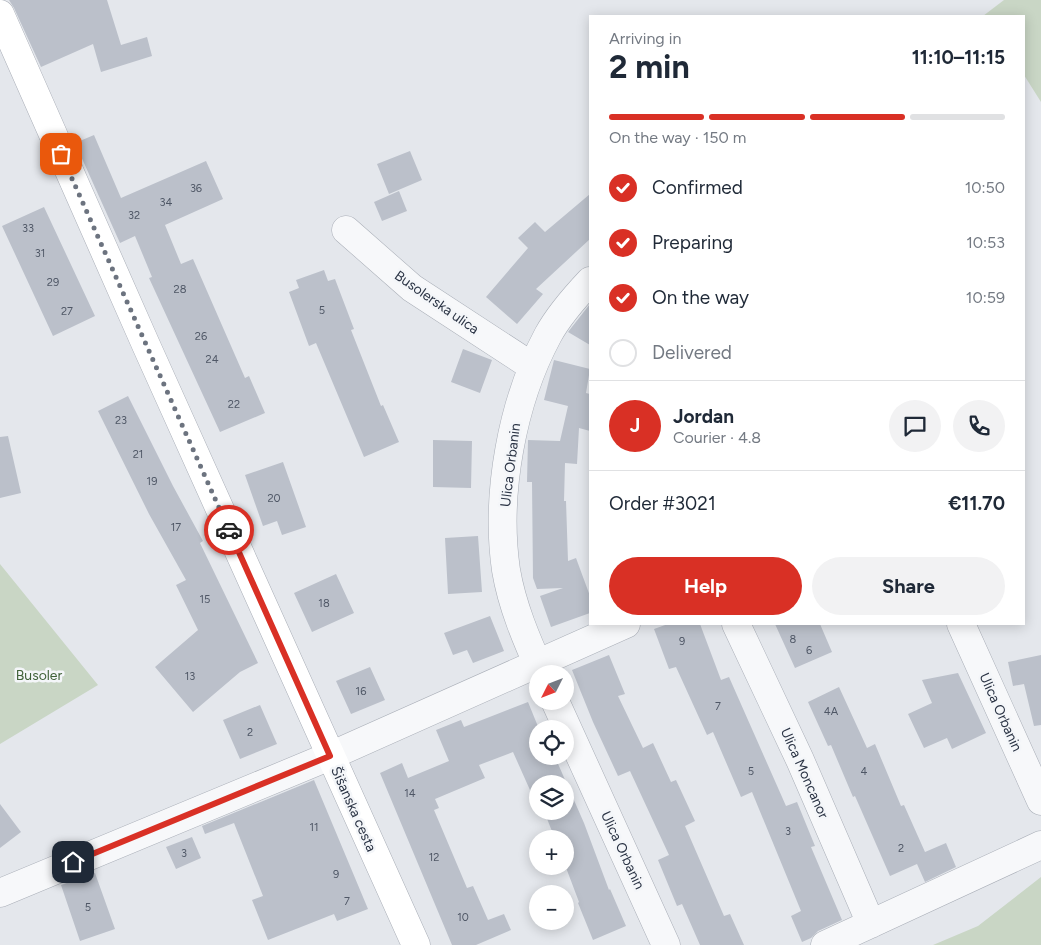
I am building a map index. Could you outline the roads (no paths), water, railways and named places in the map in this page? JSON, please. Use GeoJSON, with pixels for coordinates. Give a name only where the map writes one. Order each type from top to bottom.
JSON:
{"type":"FeatureCollection","features":[{"type":"Feature","properties":{"kind":"main road","name":"Šišanska cesta"},"geometry":{"type":"LineString","coordinates":[[0,14],[416,945]]}},
{"type":"Feature","properties":{"kind":"street","name":"Busolerska ulica"},"geometry":{"type":"LineString","coordinates":[[346,230],[412,288],[533,367]]}},
{"type":"Feature","properties":{"kind":"street","name":"Ulica Orbanin"},"geometry":{"type":"LineString","coordinates":[[538,665],[514,606],[506,571],[503,537],[505,492],[518,407],[533,367],[548,334],[570,302],[589,282]]}},
{"type":"Feature","properties":{"kind":"street"},"geometry":{"type":"LineString","coordinates":[[548,665],[624,625]]}},
{"type":"Feature","properties":{"kind":"street","name":"Ulica Moncanor"},"geometry":{"type":"LineString","coordinates":[[736,625],[800,760],[871,924]]}},
{"type":"Feature","properties":{"kind":"street","name":"Ulica Orbanin"},"geometry":{"type":"LineString","coordinates":[[961,625],[1041,801]]}},
{"type":"Feature","properties":{"kind":"street"},"geometry":{"type":"LineString","coordinates":[[0,893],[529,674]]}},
{"type":"Feature","properties":{"kind":"street","name":"Ulica Orbanin"},"geometry":{"type":"LineString","coordinates":[[559,710],[666,945]]}},
{"type":"Feature","properties":{"kind":"street"},"geometry":{"type":"LineString","coordinates":[[825,945],[1041,845]]}},
{"type":"Feature","properties":{"kind":"park label","name":"Busoler"},"geometry":{"type":"Point","coordinates":[39,675]}}]}
